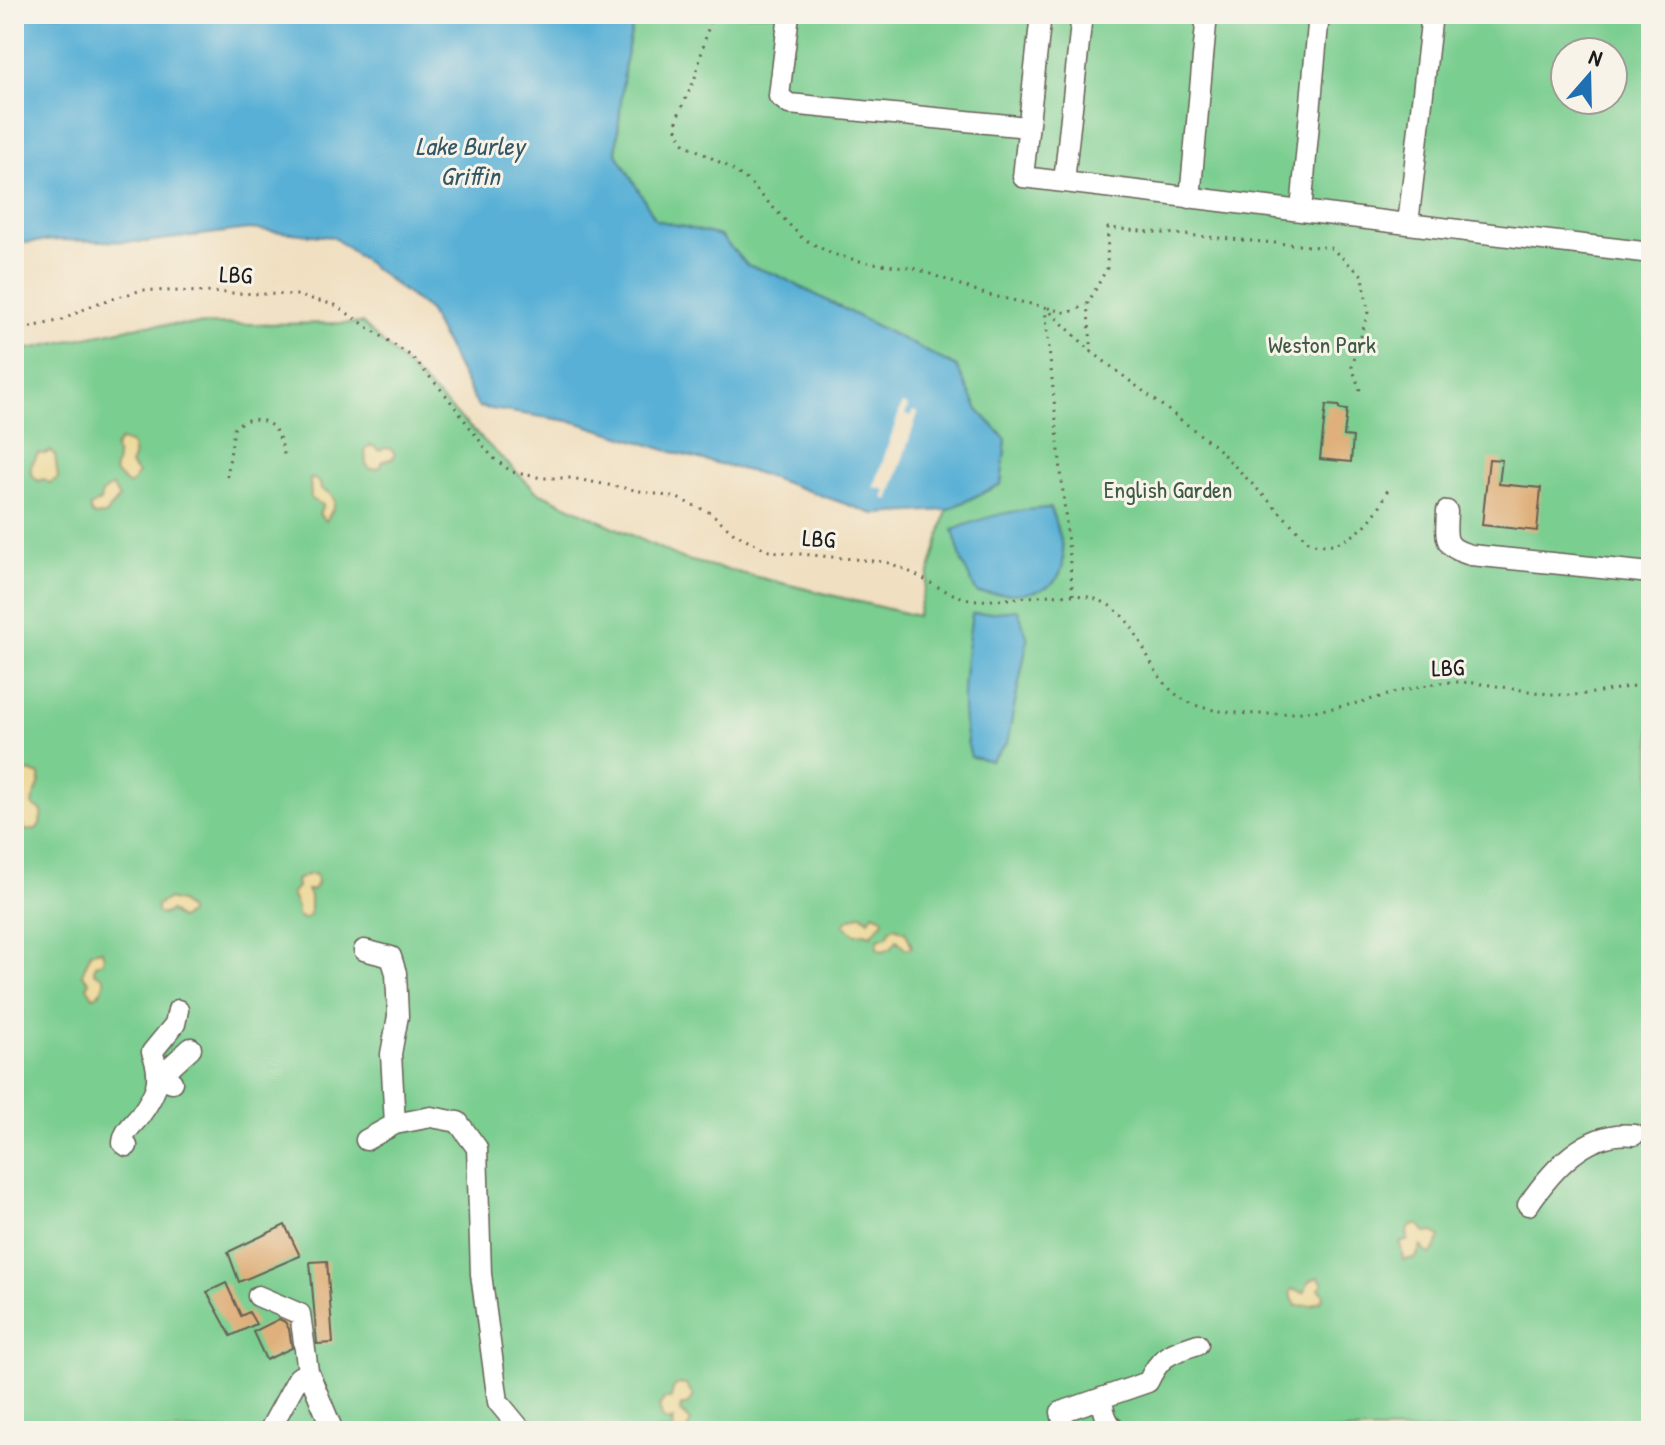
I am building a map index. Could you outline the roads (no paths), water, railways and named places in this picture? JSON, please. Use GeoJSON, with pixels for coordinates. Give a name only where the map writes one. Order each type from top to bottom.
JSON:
{"type":"FeatureCollection","features":[{"type":"Feature","properties":{"kind":"street"},"geometry":{"type":"LineString","coordinates":[[789,14],[779,96],[789,104],[1028,127]]}},
{"type":"Feature","properties":{"kind":"street"},"geometry":{"type":"LineString","coordinates":[[1041,14],[1023,177],[1651,253]]}},
{"type":"Feature","properties":{"kind":"street"},"geometry":{"type":"LineString","coordinates":[[1064,182],[1082,14]]}},
{"type":"Feature","properties":{"kind":"street"},"geometry":{"type":"LineString","coordinates":[[1190,198],[1207,14]]}},
{"type":"Feature","properties":{"kind":"street"},"geometry":{"type":"LineString","coordinates":[[1301,211],[1319,14]]}},
{"type":"Feature","properties":{"kind":"street"},"geometry":{"type":"LineString","coordinates":[[1408,224],[1432,14]]}},
{"type":"Feature","properties":{"kind":"street"},"geometry":{"type":"LineString","coordinates":[[1447,511],[1446,539],[1454,550],[1471,555],[1651,573]]}},
{"type":"Feature","properties":{"kind":"street"},"geometry":{"type":"LineString","coordinates":[[364,950],[391,957],[396,973],[398,1016],[391,1054],[395,1124]]}},
{"type":"Feature","properties":{"kind":"street"},"geometry":{"type":"LineString","coordinates":[[166,1080],[152,1052],[175,1024],[178,1010]]}},
{"type":"Feature","properties":{"kind":"street"},"geometry":{"type":"LineString","coordinates":[[127,1146],[123,1143],[124,1135],[191,1048]]}},
{"type":"Feature","properties":{"kind":"street"},"geometry":{"type":"LineString","coordinates":[[366,1140],[395,1124],[431,1117],[458,1122],[477,1148],[481,1274],[498,1402],[522,1431]]}},
{"type":"Feature","properties":{"kind":"street"},"geometry":{"type":"LineString","coordinates":[[1528,1205],[1549,1176],[1582,1147],[1617,1133],[1634,1135]]}},
{"type":"Feature","properties":{"kind":"street"},"geometry":{"type":"LineString","coordinates":[[258,1296],[300,1314],[308,1371],[333,1431]]}},
{"type":"Feature","properties":{"kind":"street"},"geometry":{"type":"LineString","coordinates":[[1065,1431],[1061,1412],[1148,1382],[1156,1364],[1165,1355],[1198,1344]]}},
{"type":"Feature","properties":{"kind":"street"},"geometry":{"type":"LineString","coordinates":[[269,1431],[298,1378],[308,1371]]}},
{"type":"Feature","properties":{"kind":"street"},"geometry":{"type":"LineString","coordinates":[[1101,1398],[1105,1416],[1117,1431]]}},
{"type":"Feature","properties":{"kind":"water","name":"Lake Burley Griffin"},"geometry":{"type":"Polygon","coordinates":[[[14,14],[635,14],[625,61],[616,152],[656,220],[720,236],[747,265],[777,275],[957,367],[978,410],[1006,440],[1001,484],[947,510],[874,514],[760,474],[679,454],[575,422],[478,407],[428,310],[333,237],[249,229],[145,242],[56,240],[14,244],[14,14]]]}},
{"type":"Feature","properties":{"kind":"water"},"geometry":{"type":"Polygon","coordinates":[[[1051,508],[1063,549],[1059,575],[1041,590],[1029,593],[977,593],[962,562],[953,530],[1001,514],[1051,508]]]}},
{"type":"Feature","properties":{"kind":"water"},"geometry":{"type":"Polygon","coordinates":[[[1018,610],[1028,639],[1007,743],[991,761],[971,757],[963,704],[972,614],[1018,610]]]}},
{"type":"Feature","properties":{"kind":"park label","name":"Weston Park"},"geometry":{"type":"Point","coordinates":[1322,344]}},
{"type":"Feature","properties":{"kind":"park label","name":"English Garden"},"geometry":{"type":"Point","coordinates":[1168,489]}}]}
